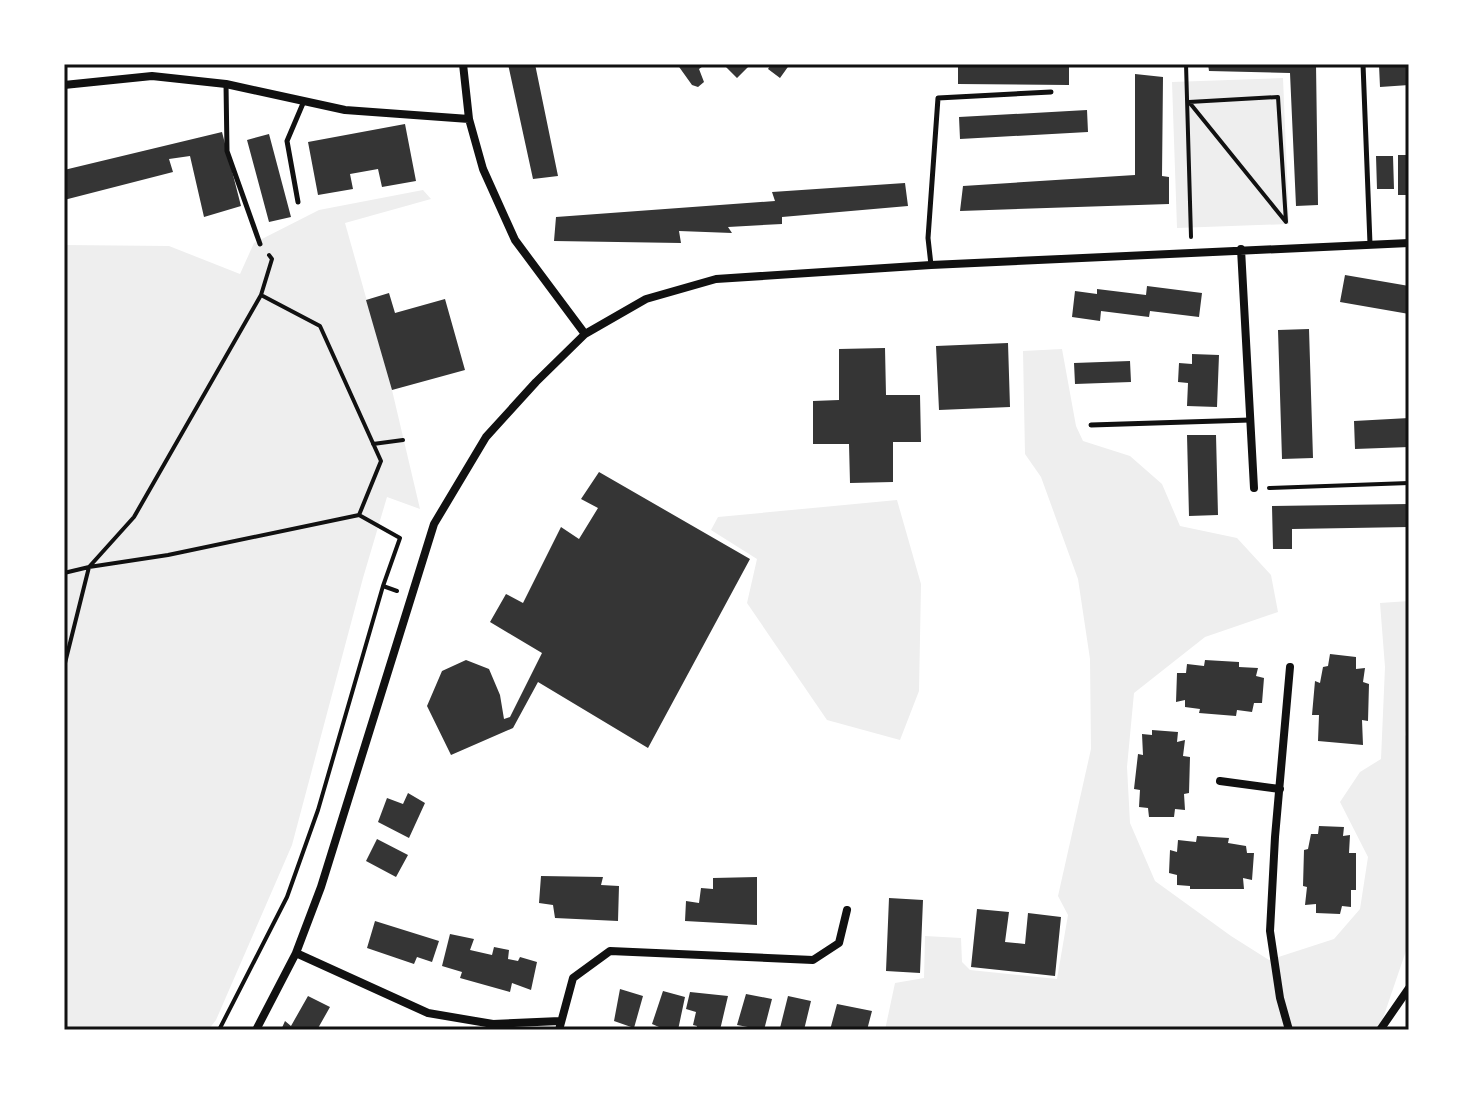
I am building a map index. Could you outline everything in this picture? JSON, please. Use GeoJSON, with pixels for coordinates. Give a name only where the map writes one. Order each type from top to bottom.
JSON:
{"type":"FeatureCollection","features":[{"type":"Feature","properties":{"kind":"street"},"geometry":{"type":"LineString","coordinates":[[463,64],[469,119],[483,169],[515,240],[585,334]]}},
{"type":"Feature","properties":{"kind":"street"},"geometry":{"type":"LineString","coordinates":[[64,85],[152,76],[226,84],[345,110],[469,119]]}},
{"type":"Feature","properties":{"kind":"street"},"geometry":{"type":"LineString","coordinates":[[256,1030],[296,953],[346,810],[434,524],[486,437],[585,334],[646,299],[716,279],[931,265],[1409,243]]}},
{"type":"Feature","properties":{"kind":"street"},"geometry":{"type":"LineString","coordinates":[[1241,249],[1254,488]]}},
{"type":"Feature","properties":{"kind":"street"},"geometry":{"type":"LineString","coordinates":[[1289,1030],[1280,998],[1270,931],[1290,667]]}},
{"type":"Feature","properties":{"kind":"street"},"geometry":{"type":"LineString","coordinates":[[1220,781],[1280,789]]}},
{"type":"Feature","properties":{"kind":"street"},"geometry":{"type":"LineString","coordinates":[[296,953],[428,1013],[493,1024],[560,1026],[573,978],[610,951],[813,960],[839,943],[847,910]]}},
{"type":"Feature","properties":{"kind":"street"},"geometry":{"type":"LineString","coordinates":[[1380,1030],[1409,988]]}},
{"type":"Feature","properties":{"kind":"lane"},"geometry":{"type":"LineString","coordinates":[[1363,64],[1370,244]]}},
{"type":"Feature","properties":{"kind":"lane"},"geometry":{"type":"LineString","coordinates":[[226,84],[227,151],[260,244]]}},
{"type":"Feature","properties":{"kind":"lane"},"geometry":{"type":"LineString","coordinates":[[931,265],[928,238],[938,98],[1051,92]]}},
{"type":"Feature","properties":{"kind":"lane"},"geometry":{"type":"LineString","coordinates":[[298,202],[287,141],[304,101]]}},
{"type":"Feature","properties":{"kind":"lane"},"geometry":{"type":"LineString","coordinates":[[1091,425],[1251,420]]}},
{"type":"Feature","properties":{"kind":"path"},"geometry":{"type":"LineString","coordinates":[[1186,64],[1191,252]]}},
{"type":"Feature","properties":{"kind":"path"},"geometry":{"type":"LineString","coordinates":[[1278,97],[1286,222],[1247,174],[1189,102],[1278,97]]}},
{"type":"Feature","properties":{"kind":"path"},"geometry":{"type":"LineString","coordinates":[[64,667],[89,567],[134,517],[261,295],[272,259],[260,244]]}},
{"type":"Feature","properties":{"kind":"path"},"geometry":{"type":"LineString","coordinates":[[261,295],[320,326],[381,461],[359,515]]}},
{"type":"Feature","properties":{"kind":"path"},"geometry":{"type":"LineString","coordinates":[[373,444],[403,440]]}},
{"type":"Feature","properties":{"kind":"path"},"geometry":{"type":"LineString","coordinates":[[1254,488],[1409,483]]}},
{"type":"Feature","properties":{"kind":"path"},"geometry":{"type":"LineString","coordinates":[[64,573],[168,555],[359,515],[400,538],[383,586],[318,810],[292,882],[219,1030]]}},
{"type":"Feature","properties":{"kind":"path"},"geometry":{"type":"LineString","coordinates":[[383,586],[411,595]]}},
{"type":"Feature","properties":{"kind":"shaded area"},"geometry":{"type":"Polygon","coordinates":[[[1283,78],[1289,224],[1177,228],[1172,82],[1283,78]]]}},
{"type":"Feature","properties":{"kind":"shaded area"},"geometry":{"type":"Polygon","coordinates":[[[423,190],[431,199],[345,223],[392,390],[420,509],[387,497],[292,845],[216,1020],[208,1030],[64,1030],[64,245],[169,246],[240,274],[254,243],[319,210],[423,190]]]}},
{"type":"Feature","properties":{"kind":"shaded area"},"geometry":{"type":"Polygon","coordinates":[[[1062,349],[1076,426],[1083,441],[1130,456],[1162,484],[1180,526],[1237,538],[1271,575],[1278,612],[1205,637],[1134,693],[1127,767],[1130,823],[1155,881],[1269,960],[1334,939],[1360,909],[1368,857],[1340,802],[1360,772],[1381,759],[1385,667],[1380,603],[1409,601],[1409,714],[1405,735],[1409,739],[1409,942],[1379,1030],[885,1030],[895,983],[924,978],[925,936],[961,938],[962,962],[970,970],[1057,979],[1068,915],[1058,896],[1091,749],[1090,659],[1078,579],[1041,477],[1025,454],[1023,351],[1062,349]]]}},
{"type":"Feature","properties":{"kind":"shaded area"},"geometry":{"type":"Polygon","coordinates":[[[897,500],[921,584],[919,691],[900,740],[827,720],[747,603],[757,559],[711,530],[718,517],[897,500]]]}},
{"type":"Feature","properties":{"kind":"building"},"geometry":{"type":"Polygon","coordinates":[[[508,64],[535,64],[558,176],[533,179],[508,64]]]}},
{"type":"Feature","properties":{"kind":"building"},"geometry":{"type":"Polygon","coordinates":[[[677,64],[706,64],[699,69],[704,82],[698,87],[692,85],[677,64]]]}},
{"type":"Feature","properties":{"kind":"building"},"geometry":{"type":"Polygon","coordinates":[[[723,64],[751,64],[737,78],[723,64]]]}},
{"type":"Feature","properties":{"kind":"building"},"geometry":{"type":"Polygon","coordinates":[[[771,64],[790,64],[780,78],[768,69],[771,64]]]}},
{"type":"Feature","properties":{"kind":"building"},"geometry":{"type":"Polygon","coordinates":[[[958,64],[1069,64],[1069,85],[958,84],[958,64]]]}},
{"type":"Feature","properties":{"kind":"building"},"geometry":{"type":"Polygon","coordinates":[[[1208,64],[1316,64],[1318,205],[1296,206],[1290,73],[1209,71],[1208,64]]]}},
{"type":"Feature","properties":{"kind":"building"},"geometry":{"type":"Polygon","coordinates":[[[1409,64],[1409,85],[1380,87],[1379,65],[1409,64]]]}},
{"type":"Feature","properties":{"kind":"building"},"geometry":{"type":"Polygon","coordinates":[[[1135,74],[1163,77],[1162,176],[1169,177],[1169,204],[960,211],[963,186],[1135,175],[1135,74]]]}},
{"type":"Feature","properties":{"kind":"building"},"geometry":{"type":"Polygon","coordinates":[[[1087,110],[1088,132],[960,139],[959,117],[1087,110]]]}},
{"type":"Feature","properties":{"kind":"building"},"geometry":{"type":"Polygon","coordinates":[[[405,124],[416,181],[382,187],[378,169],[350,174],[353,189],[318,195],[308,142],[405,124]]]}},
{"type":"Feature","properties":{"kind":"building"},"geometry":{"type":"Polygon","coordinates":[[[222,132],[241,206],[204,217],[190,156],[169,159],[173,172],[64,200],[64,170],[222,132]]]}},
{"type":"Feature","properties":{"kind":"building"},"geometry":{"type":"Polygon","coordinates":[[[269,134],[291,217],[269,222],[247,140],[269,134]]]}},
{"type":"Feature","properties":{"kind":"building"},"geometry":{"type":"Polygon","coordinates":[[[1398,155],[1409,155],[1409,195],[1398,195],[1398,155]]]}},
{"type":"Feature","properties":{"kind":"building"},"geometry":{"type":"Polygon","coordinates":[[[1376,156],[1393,156],[1394,189],[1377,189],[1376,156]]]}},
{"type":"Feature","properties":{"kind":"building"},"geometry":{"type":"Polygon","coordinates":[[[905,183],[908,206],[782,217],[782,224],[728,227],[732,233],[679,231],[681,243],[554,241],[556,217],[775,201],[772,192],[905,183]]]}},
{"type":"Feature","properties":{"kind":"building"},"geometry":{"type":"Polygon","coordinates":[[[1345,275],[1409,286],[1409,314],[1340,302],[1345,275]]]}},
{"type":"Feature","properties":{"kind":"building"},"geometry":{"type":"Polygon","coordinates":[[[1147,286],[1202,293],[1199,317],[1150,311],[1149,317],[1101,311],[1100,321],[1072,317],[1075,291],[1097,294],[1097,289],[1146,295],[1147,286]]]}},
{"type":"Feature","properties":{"kind":"building"},"geometry":{"type":"Polygon","coordinates":[[[389,293],[395,313],[445,299],[465,370],[392,390],[366,300],[389,293]]]}},
{"type":"Feature","properties":{"kind":"building"},"geometry":{"type":"Polygon","coordinates":[[[1309,329],[1313,458],[1282,459],[1278,330],[1309,329]]]}},
{"type":"Feature","properties":{"kind":"building"},"geometry":{"type":"Polygon","coordinates":[[[1008,343],[1010,407],[939,410],[936,346],[1008,343]]]}},
{"type":"Feature","properties":{"kind":"building"},"geometry":{"type":"Polygon","coordinates":[[[885,348],[886,395],[920,395],[921,442],[893,442],[893,482],[850,483],[849,444],[813,444],[813,401],[839,400],[839,349],[885,348]]]}},
{"type":"Feature","properties":{"kind":"building"},"geometry":{"type":"Polygon","coordinates":[[[1192,354],[1219,355],[1217,407],[1187,406],[1188,383],[1178,382],[1179,363],[1192,364],[1192,354]]]}},
{"type":"Feature","properties":{"kind":"building"},"geometry":{"type":"Polygon","coordinates":[[[1130,361],[1131,382],[1075,384],[1074,363],[1130,361]]]}},
{"type":"Feature","properties":{"kind":"building"},"geometry":{"type":"Polygon","coordinates":[[[1409,418],[1409,447],[1355,449],[1354,421],[1409,418]]]}},
{"type":"Feature","properties":{"kind":"building"},"geometry":{"type":"Polygon","coordinates":[[[1187,435],[1216,435],[1218,515],[1189,516],[1187,435]]]}},
{"type":"Feature","properties":{"kind":"building"},"geometry":{"type":"Polygon","coordinates":[[[599,472],[750,559],[648,748],[538,682],[513,728],[451,755],[427,706],[442,671],[466,660],[489,669],[500,695],[504,719],[510,717],[542,653],[490,622],[506,594],[523,603],[561,527],[579,539],[598,508],[581,499],[599,472]]]}},
{"type":"Feature","properties":{"kind":"building"},"geometry":{"type":"Polygon","coordinates":[[[1409,504],[1409,527],[1292,529],[1292,549],[1273,549],[1272,506],[1409,504]]]}},
{"type":"Feature","properties":{"kind":"building"},"geometry":{"type":"Polygon","coordinates":[[[1330,654],[1356,657],[1356,669],[1365,668],[1363,682],[1369,684],[1368,721],[1362,720],[1363,745],[1318,741],[1319,715],[1312,715],[1315,681],[1320,683],[1330,654]]]}},
{"type":"Feature","properties":{"kind":"building"},"geometry":{"type":"Polygon","coordinates":[[[1205,660],[1239,662],[1239,667],[1258,668],[1256,676],[1264,678],[1262,703],[1254,703],[1252,712],[1237,710],[1236,716],[1199,713],[1200,709],[1185,707],[1185,700],[1176,702],[1177,673],[1186,673],[1187,664],[1204,666],[1205,660]]]}},
{"type":"Feature","properties":{"kind":"building"},"geometry":{"type":"Polygon","coordinates":[[[1152,730],[1178,732],[1177,742],[1185,740],[1183,756],[1190,757],[1189,793],[1184,794],[1185,810],[1175,809],[1174,817],[1149,817],[1148,808],[1139,807],[1140,790],[1134,789],[1138,754],[1143,755],[1142,734],[1152,735],[1152,730]]]}},
{"type":"Feature","properties":{"kind":"building"},"geometry":{"type":"Polygon","coordinates":[[[408,793],[425,803],[409,838],[378,822],[387,798],[403,804],[408,793]]]}},
{"type":"Feature","properties":{"kind":"building"},"geometry":{"type":"Polygon","coordinates":[[[1319,826],[1344,827],[1343,836],[1350,835],[1349,853],[1356,853],[1356,890],[1351,890],[1351,907],[1342,906],[1340,914],[1316,913],[1316,904],[1305,905],[1304,850],[1308,849],[1311,834],[1318,834],[1319,826]]]}},
{"type":"Feature","properties":{"kind":"building"},"geometry":{"type":"Polygon","coordinates":[[[1197,836],[1229,838],[1228,843],[1246,846],[1247,853],[1254,853],[1252,880],[1243,878],[1244,889],[1190,889],[1190,886],[1177,885],[1177,875],[1169,873],[1170,850],[1177,852],[1178,840],[1196,842],[1197,836]]]}},
{"type":"Feature","properties":{"kind":"building"},"geometry":{"type":"Polygon","coordinates":[[[377,839],[408,855],[396,877],[366,861],[377,839]]]}},
{"type":"Feature","properties":{"kind":"building"},"geometry":{"type":"Polygon","coordinates":[[[541,876],[603,877],[601,885],[619,886],[618,921],[555,918],[553,905],[539,903],[541,876]]]}},
{"type":"Feature","properties":{"kind":"building"},"geometry":{"type":"Polygon","coordinates":[[[757,877],[757,925],[685,921],[686,901],[699,903],[701,888],[713,889],[713,878],[757,877]]]}},
{"type":"Feature","properties":{"kind":"building"},"geometry":{"type":"Polygon","coordinates":[[[889,898],[923,900],[920,973],[886,971],[889,898]]]}},
{"type":"Feature","properties":{"kind":"building"},"geometry":{"type":"Polygon","coordinates":[[[977,909],[1009,912],[1005,942],[1025,944],[1028,913],[1061,917],[1055,976],[971,967],[977,909]]]}},
{"type":"Feature","properties":{"kind":"building"},"geometry":{"type":"Polygon","coordinates":[[[375,921],[439,941],[432,962],[417,957],[414,964],[367,948],[375,921]]]}},
{"type":"Feature","properties":{"kind":"building"},"geometry":{"type":"Polygon","coordinates":[[[450,934],[474,939],[470,950],[492,955],[494,947],[509,950],[508,959],[518,961],[520,957],[537,962],[531,990],[512,983],[510,992],[460,978],[462,972],[442,966],[450,934]]]}},
{"type":"Feature","properties":{"kind":"building"},"geometry":{"type":"Polygon","coordinates":[[[620,989],[643,996],[634,1028],[614,1021],[620,989]]]}},
{"type":"Feature","properties":{"kind":"building"},"geometry":{"type":"Polygon","coordinates":[[[663,991],[685,997],[678,1030],[666,1030],[652,1024],[663,991]]]}},
{"type":"Feature","properties":{"kind":"building"},"geometry":{"type":"Polygon","coordinates":[[[690,992],[728,996],[720,1030],[696,1030],[697,1026],[693,1025],[696,1012],[686,1009],[690,992]]]}},
{"type":"Feature","properties":{"kind":"building"},"geometry":{"type":"Polygon","coordinates":[[[746,994],[772,999],[764,1030],[737,1025],[746,994]]]}},
{"type":"Feature","properties":{"kind":"building"},"geometry":{"type":"Polygon","coordinates":[[[308,996],[330,1007],[317,1030],[281,1030],[285,1021],[291,1026],[308,996]]]}},
{"type":"Feature","properties":{"kind":"building"},"geometry":{"type":"Polygon","coordinates":[[[788,996],[811,1001],[804,1030],[780,1028],[788,996]]]}},
{"type":"Feature","properties":{"kind":"building"},"geometry":{"type":"Polygon","coordinates":[[[837,1004],[872,1011],[867,1030],[830,1030],[837,1004]]]}}]}
